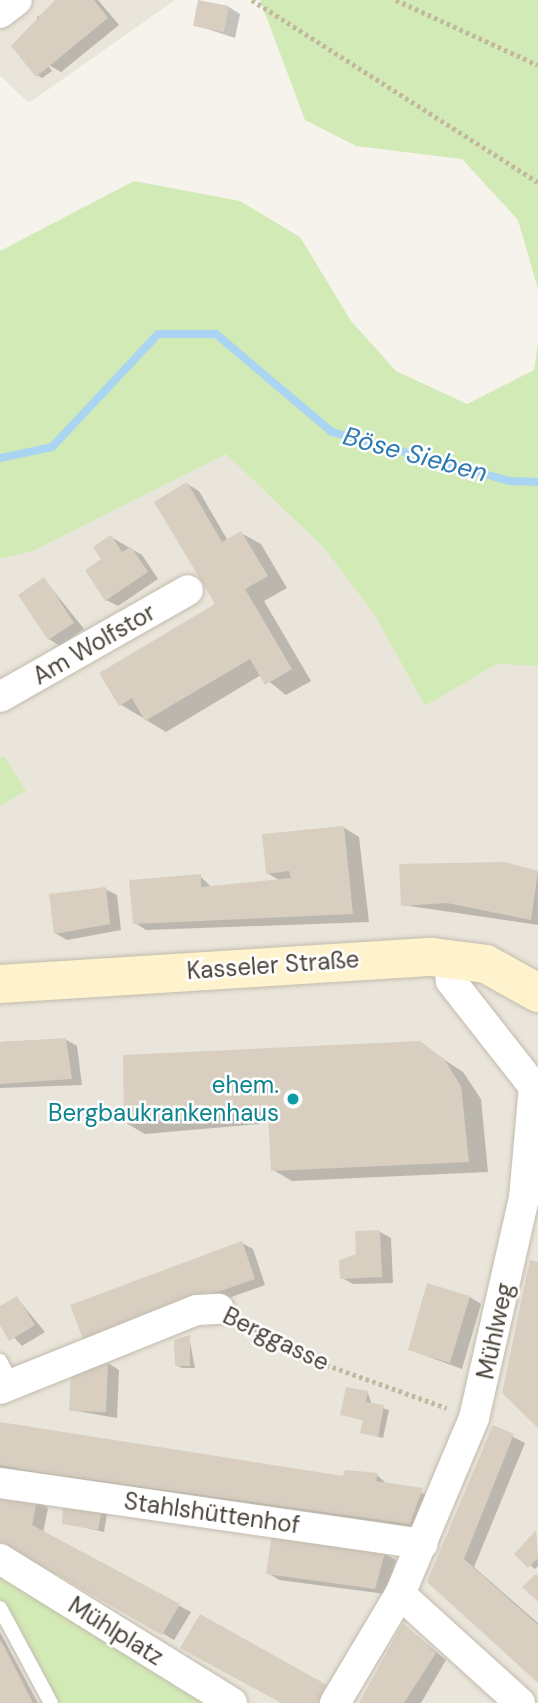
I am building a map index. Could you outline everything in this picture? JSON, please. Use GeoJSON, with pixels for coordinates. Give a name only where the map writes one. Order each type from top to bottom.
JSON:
{"type":"FeatureCollection","features":[{"type":"Feature","properties":{"kind":"main road","name":"Kasseler Straße"},"geometry":{"type":"LineString","coordinates":[[0,984],[449,958],[494,967],[538,993]]}},
{"type":"Feature","properties":{"kind":"street"},"geometry":{"type":"LineString","coordinates":[[0,13],[17,0]]}},
{"type":"Feature","properties":{"kind":"street","name":"Am Wolfstor"},"geometry":{"type":"LineString","coordinates":[[0,697],[188,590]]}},
{"type":"Feature","properties":{"kind":"street","name":"Mühlweg"},"geometry":{"type":"LineString","coordinates":[[335,1703],[400,1594],[474,1418],[531,1204],[534,1087],[451,981],[449,958]]}},
{"type":"Feature","properties":{"kind":"street","name":"Berggasse"},"geometry":{"type":"LineString","coordinates":[[4,1378],[197,1310],[219,1309]]}},
{"type":"Feature","properties":{"kind":"street","name":"Stahlshüttenhof"},"geometry":{"type":"LineString","coordinates":[[0,1483],[423,1544]]}},
{"type":"Feature","properties":{"kind":"street","name":"Mühlplatz"},"geometry":{"type":"LineString","coordinates":[[0,1559],[232,1703]]}},
{"type":"Feature","properties":{"kind":"street"},"geometry":{"type":"LineString","coordinates":[[400,1594],[520,1703]]}},
{"type":"Feature","properties":{"kind":"lane"},"geometry":{"type":"LineString","coordinates":[[0,1608],[51,1703]]}},
{"type":"Feature","properties":{"kind":"path"},"geometry":{"type":"LineString","coordinates":[[252,0],[538,182]]}},
{"type":"Feature","properties":{"kind":"path"},"geometry":{"type":"LineString","coordinates":[[396,0],[538,65]]}},
{"type":"Feature","properties":{"kind":"path","name":"Berggasse"},"geometry":{"type":"LineString","coordinates":[[219,1309],[313,1360],[474,1418]]}},
{"type":"Feature","properties":{"kind":"shaded area"},"geometry":{"type":"Polygon","coordinates":[[[0,0],[175,0],[29,103],[0,76],[0,0]]]}},
{"type":"Feature","properties":{"kind":"shaded area"},"geometry":{"type":"Polygon","coordinates":[[[226,454],[324,548],[374,614],[425,706],[497,664],[538,666],[538,1703],[0,1703],[0,559],[33,551],[226,454]]]}},
{"type":"Feature","properties":{"kind":"green space"},"geometry":{"type":"Polygon","coordinates":[[[260,0],[538,0],[538,289],[518,220],[462,159],[356,146],[305,120],[260,0]]]}},
{"type":"Feature","properties":{"kind":"green space"},"geometry":{"type":"Polygon","coordinates":[[[134,181],[240,201],[300,237],[351,321],[396,371],[467,404],[534,370],[538,343],[538,666],[497,664],[425,706],[374,614],[324,548],[226,454],[33,551],[0,559],[0,251],[134,181]]]}},
{"type":"Feature","properties":{"kind":"green space"},"geometry":{"type":"Polygon","coordinates":[[[4,756],[26,791],[0,806],[0,758],[4,756]]]}},
{"type":"Feature","properties":{"kind":"green space"},"geometry":{"type":"Polygon","coordinates":[[[0,1559],[232,1703],[51,1703],[0,1608],[0,1559]]]}},
{"type":"Feature","properties":{"kind":"building"},"geometry":{"type":"Polygon","coordinates":[[[55,0],[94,0],[108,18],[36,77],[11,46],[55,0]]]}},
{"type":"Feature","properties":{"kind":"building"},"geometry":{"type":"Polygon","coordinates":[[[198,0],[229,6],[224,32],[193,26],[198,0]]]}},
{"type":"Feature","properties":{"kind":"building"},"geometry":{"type":"Polygon","coordinates":[[[187,482],[222,542],[241,531],[268,576],[245,589],[292,669],[265,685],[250,659],[145,721],[132,698],[119,706],[99,673],[215,604],[154,502],[187,482]]]}},
{"type":"Feature","properties":{"kind":"building"},"geometry":{"type":"Polygon","coordinates":[[[111,535],[122,552],[131,547],[148,572],[105,601],[85,570],[101,559],[93,547],[111,535]]]}},
{"type":"Feature","properties":{"kind":"building"},"geometry":{"type":"Polygon","coordinates":[[[44,577],[74,623],[48,640],[18,595],[44,577]]]}},
{"type":"Feature","properties":{"kind":"building"},"geometry":{"type":"Polygon","coordinates":[[[344,826],[353,914],[133,924],[129,880],[201,874],[201,887],[291,878],[289,871],[266,874],[262,834],[344,826]]]}},
{"type":"Feature","properties":{"kind":"building"},"geometry":{"type":"Polygon","coordinates":[[[504,862],[538,871],[531,920],[447,903],[401,906],[399,864],[504,862]]]}},
{"type":"Feature","properties":{"kind":"building"},"geometry":{"type":"Polygon","coordinates":[[[106,887],[110,924],[54,934],[49,894],[106,887]]]}},
{"type":"Feature","properties":{"kind":"building"},"geometry":{"type":"Polygon","coordinates":[[[66,1038],[72,1079],[0,1084],[0,1042],[66,1038]]]}},
{"type":"Feature","properties":{"kind":"building","name":"ehem. Bergbaukrankenhaus"},"geometry":{"type":"Polygon","coordinates":[[[420,1041],[444,1059],[461,1086],[469,1162],[271,1171],[268,1111],[124,1124],[123,1055],[420,1041]]]}},
{"type":"Feature","properties":{"kind":"building"},"geometry":{"type":"Polygon","coordinates":[[[380,1230],[382,1277],[340,1279],[339,1260],[356,1254],[355,1231],[380,1230]]]}},
{"type":"Feature","properties":{"kind":"building"},"geometry":{"type":"Polygon","coordinates":[[[242,1241],[255,1279],[83,1339],[70,1305],[242,1241]]]}},
{"type":"Feature","properties":{"kind":"building"},"geometry":{"type":"Polygon","coordinates":[[[530,1260],[538,1262],[538,1428],[502,1393],[530,1260]]]}},
{"type":"Feature","properties":{"kind":"building"},"geometry":{"type":"Polygon","coordinates":[[[427,1283],[470,1296],[450,1363],[408,1350],[427,1283]]]}},
{"type":"Feature","properties":{"kind":"building"},"geometry":{"type":"Polygon","coordinates":[[[17,1296],[35,1325],[9,1341],[0,1325],[0,1306],[17,1296]]]}},
{"type":"Feature","properties":{"kind":"building"},"geometry":{"type":"Polygon","coordinates":[[[190,1335],[190,1366],[175,1366],[174,1340],[190,1335]]]}},
{"type":"Feature","properties":{"kind":"building"},"geometry":{"type":"Polygon","coordinates":[[[108,1362],[106,1412],[69,1411],[71,1374],[108,1362]]]}},
{"type":"Feature","properties":{"kind":"building"},"geometry":{"type":"Polygon","coordinates":[[[346,1387],[368,1391],[366,1402],[384,1405],[378,1437],[360,1433],[363,1420],[340,1415],[346,1387]]]}},
{"type":"Feature","properties":{"kind":"building"},"geometry":{"type":"Polygon","coordinates":[[[0,1422],[343,1476],[345,1470],[378,1473],[376,1481],[423,1488],[410,1524],[36,1472],[0,1465],[0,1422]]]}},
{"type":"Feature","properties":{"kind":"building"},"geometry":{"type":"Polygon","coordinates":[[[493,1425],[514,1434],[464,1559],[538,1625],[538,1683],[427,1582],[493,1425]]]}},
{"type":"Feature","properties":{"kind":"building"},"geometry":{"type":"Polygon","coordinates":[[[0,1496],[37,1500],[32,1525],[180,1604],[162,1635],[0,1542],[0,1496]]]}},
{"type":"Feature","properties":{"kind":"building"},"geometry":{"type":"Polygon","coordinates":[[[63,1503],[102,1509],[98,1530],[62,1524],[63,1503]]]}},
{"type":"Feature","properties":{"kind":"building"},"geometry":{"type":"Polygon","coordinates":[[[536,1530],[538,1558],[528,1568],[514,1554],[536,1530]]]}},
{"type":"Feature","properties":{"kind":"building"},"geometry":{"type":"Polygon","coordinates":[[[272,1534],[385,1552],[375,1589],[266,1574],[272,1534]]]}},
{"type":"Feature","properties":{"kind":"building"},"geometry":{"type":"Polygon","coordinates":[[[536,1574],[538,1576],[538,1602],[522,1587],[536,1574]]]}},
{"type":"Feature","properties":{"kind":"building"},"geometry":{"type":"Polygon","coordinates":[[[200,1614],[327,1685],[318,1703],[281,1703],[180,1648],[200,1614]]]}},
{"type":"Feature","properties":{"kind":"building"},"geometry":{"type":"Polygon","coordinates":[[[403,1623],[436,1653],[404,1703],[359,1703],[403,1623]]]}},
{"type":"Feature","properties":{"kind":"building"},"geometry":{"type":"Polygon","coordinates":[[[0,1640],[4,1646],[33,1703],[0,1703],[0,1640]]]}},
{"type":"Feature","properties":{"kind":"waterway","name":"Böse Sieben"},"geometry":{"type":"LineString","coordinates":[[0,458],[52,447],[158,334],[216,334],[332,432],[510,481],[538,482]]}},
{"type":"Feature","properties":{"kind":"place","name":"ehem. Bergbaukrankenhaus"},"geometry":{"type":"Point","coordinates":[293,1099]}}]}
